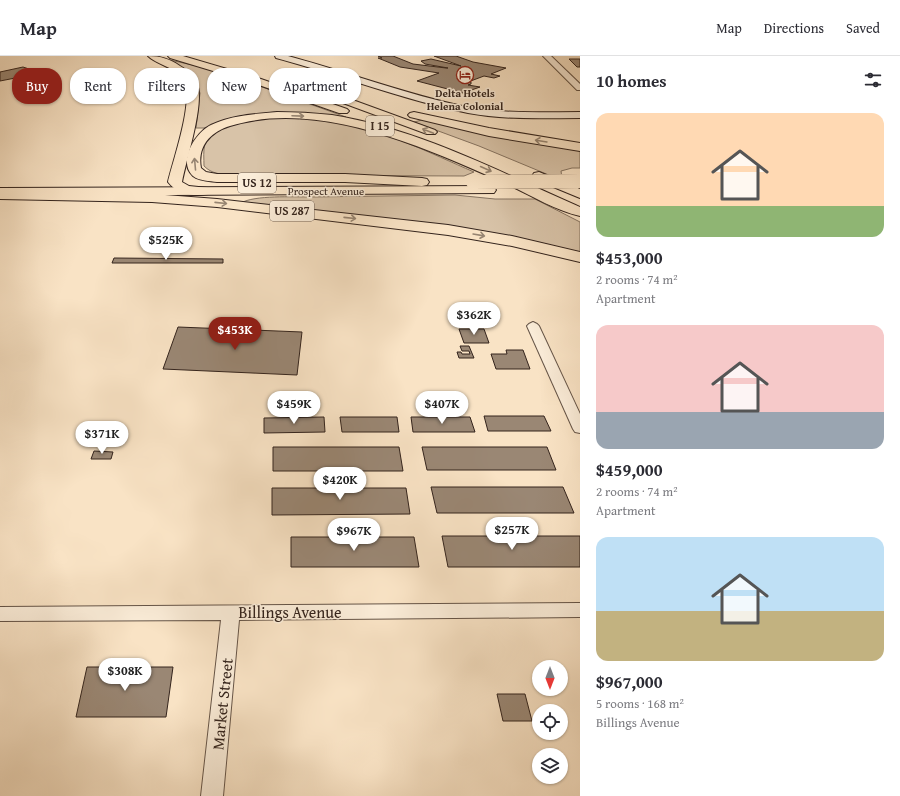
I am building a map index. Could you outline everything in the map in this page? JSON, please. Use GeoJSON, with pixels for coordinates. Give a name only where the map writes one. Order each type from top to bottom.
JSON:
{"type":"FeatureCollection","features":[{"type":"Feature","properties":{"kind":"highway"},"geometry":{"type":"LineString","coordinates":[[152,56],[182,72],[191,82],[194,91],[194,101],[176,184],[179,187],[189,190],[204,191]]}},
{"type":"Feature","properties":{"kind":"highway","name":"I 15"},"geometry":{"type":"LineString","coordinates":[[173,56],[312,100],[462,159],[580,212]]}},
{"type":"Feature","properties":{"kind":"highway","name":"I 15"},"geometry":{"type":"LineString","coordinates":[[204,56],[269,75]]}},
{"type":"Feature","properties":{"kind":"highway"},"geometry":{"type":"LineString","coordinates":[[361,100],[460,126],[580,147]]}},
{"type":"Feature","properties":{"kind":"highway","name":"I 15"},"geometry":{"type":"LineString","coordinates":[[356,104],[440,135]]}},
{"type":"Feature","properties":{"kind":"highway"},"geometry":{"type":"LineString","coordinates":[[422,182],[345,178],[217,178],[198,174],[195,169],[194,162],[199,141],[213,129],[249,118],[285,116],[325,118],[362,124],[462,159]]}},
{"type":"Feature","properties":{"kind":"highway"},"geometry":{"type":"LineString","coordinates":[[525,170],[580,194]]}},
{"type":"Feature","properties":{"kind":"highway","name":"Prospect Avenue"},"geometry":{"type":"LineString","coordinates":[[0,184],[580,181]]}},
{"type":"Feature","properties":{"kind":"highway","name":"Prospect Avenue"},"geometry":{"type":"LineString","coordinates":[[0,194],[204,191],[580,189]]}},
{"type":"Feature","properties":{"kind":"highway","name":"US 287"},"geometry":{"type":"LineString","coordinates":[[0,194],[146,198],[211,202],[448,230],[519,243],[580,257]]}},
{"type":"Feature","properties":{"kind":"main road"},"geometry":{"type":"LineString","coordinates":[[279,56],[385,88],[468,110],[518,115],[580,115]]}},
{"type":"Feature","properties":{"kind":"street"},"geometry":{"type":"LineString","coordinates":[[547,56],[580,88]]}},
{"type":"Feature","properties":{"kind":"street"},"geometry":{"type":"LineString","coordinates":[[533,326],[580,429]]}},
{"type":"Feature","properties":{"kind":"street","name":"Billings Avenue"},"geometry":{"type":"LineString","coordinates":[[0,614],[580,610]]}},
{"type":"Feature","properties":{"kind":"street","name":"Market Street"},"geometry":{"type":"LineString","coordinates":[[212,796],[231,612]]}},
{"type":"Feature","properties":{"kind":"shaded area"},"geometry":{"type":"Polygon","coordinates":[[[170,60],[207,68],[207,104],[261,104],[261,87],[269,89],[269,104],[310,104],[346,117],[282,114],[210,128],[196,128],[200,93],[199,68],[179,68],[170,60]]]}},
{"type":"Feature","properties":{"kind":"shaded area"},"geometry":{"type":"Polygon","coordinates":[[[263,118],[318,118],[354,125],[389,136],[474,172],[464,176],[231,175],[213,172],[204,166],[205,144],[209,137],[215,132],[238,122],[263,118]]]}},
{"type":"Feature","properties":{"kind":"shaded area"},"geometry":{"type":"Polygon","coordinates":[[[422,120],[580,150],[580,168],[572,168],[561,171],[562,178],[556,178],[479,146],[414,122],[422,120]]]}},
{"type":"Feature","properties":{"kind":"shaded area"},"geometry":{"type":"Polygon","coordinates":[[[455,195],[495,199],[535,199],[580,222],[580,254],[241,203],[247,200],[274,197],[455,195]]]}},
{"type":"Feature","properties":{"kind":"building","name":"Delta Hotels Helena Colonial"},"geometry":{"type":"Polygon","coordinates":[[[378,56],[393,56],[413,64],[448,68],[425,64],[421,61],[431,59],[461,66],[434,56],[456,56],[473,62],[506,68],[491,74],[500,76],[494,78],[484,76],[468,82],[471,82],[471,84],[468,85],[480,87],[463,93],[417,81],[439,73],[400,67],[378,58],[382,58],[378,56]]]}},
{"type":"Feature","properties":{"kind":"building"},"geometry":{"type":"Polygon","coordinates":[[[569,59],[580,59],[580,67],[577,67],[569,59]]]}},
{"type":"Feature","properties":{"kind":"building"},"geometry":{"type":"Polygon","coordinates":[[[12,69],[12,79],[0,81],[0,72],[12,69]]]}},
{"type":"Feature","properties":{"kind":"building"},"geometry":{"type":"Polygon","coordinates":[[[114,258],[223,259],[223,263],[112,263],[114,258]]]}},
{"type":"Feature","properties":{"kind":"building"},"geometry":{"type":"Polygon","coordinates":[[[178,327],[302,332],[297,375],[163,369],[178,327]]]}},
{"type":"Feature","properties":{"kind":"building"},"geometry":{"type":"Polygon","coordinates":[[[459,329],[484,329],[489,343],[464,343],[459,329]]]}},
{"type":"Feature","properties":{"kind":"building"},"geometry":{"type":"Polygon","coordinates":[[[460,346],[469,346],[474,358],[459,358],[457,352],[461,352],[462,354],[470,354],[469,351],[462,351],[460,346]]]}},
{"type":"Feature","properties":{"kind":"building"},"geometry":{"type":"Polygon","coordinates":[[[506,350],[523,350],[530,369],[496,369],[491,354],[507,354],[506,350]]]}},
{"type":"Feature","properties":{"kind":"building"},"geometry":{"type":"Polygon","coordinates":[[[484,416],[544,416],[551,431],[488,431],[484,416]]]}},
{"type":"Feature","properties":{"kind":"building"},"geometry":{"type":"Polygon","coordinates":[[[324,417],[325,432],[264,433],[264,418],[324,417]]]}},
{"type":"Feature","properties":{"kind":"building"},"geometry":{"type":"Polygon","coordinates":[[[340,417],[397,417],[399,432],[342,432],[340,417]]]}},
{"type":"Feature","properties":{"kind":"building"},"geometry":{"type":"Polygon","coordinates":[[[411,417],[470,417],[475,432],[413,432],[411,417]]]}},
{"type":"Feature","properties":{"kind":"building"},"geometry":{"type":"Polygon","coordinates":[[[273,447],[399,447],[403,471],[273,471],[273,447]]]}},
{"type":"Feature","properties":{"kind":"building"},"geometry":{"type":"Polygon","coordinates":[[[422,447],[547,447],[556,470],[427,470],[422,447]]]}},
{"type":"Feature","properties":{"kind":"building"},"geometry":{"type":"Polygon","coordinates":[[[94,451],[113,452],[111,459],[91,459],[94,451]]]}},
{"type":"Feature","properties":{"kind":"building"},"geometry":{"type":"Polygon","coordinates":[[[431,487],[563,487],[574,513],[437,513],[431,487]]]}},
{"type":"Feature","properties":{"kind":"building"},"geometry":{"type":"Polygon","coordinates":[[[272,488],[406,488],[410,514],[272,515],[272,488]]]}},
{"type":"Feature","properties":{"kind":"building"},"geometry":{"type":"Polygon","coordinates":[[[442,536],[580,536],[580,567],[448,567],[442,536]]]}},
{"type":"Feature","properties":{"kind":"building"},"geometry":{"type":"Polygon","coordinates":[[[291,537],[414,537],[419,567],[291,567],[291,537]]]}},
{"type":"Feature","properties":{"kind":"building"},"geometry":{"type":"Polygon","coordinates":[[[87,667],[173,667],[166,717],[76,717],[87,667]]]}},
{"type":"Feature","properties":{"kind":"building"},"geometry":{"type":"Polygon","coordinates":[[[497,694],[525,694],[532,721],[503,721],[497,694]]]}},
{"type":"Feature","properties":{"kind":"place","name":"Delta Hotels Helena Colonial"},"geometry":{"type":"Point","coordinates":[465,75]}}]}
